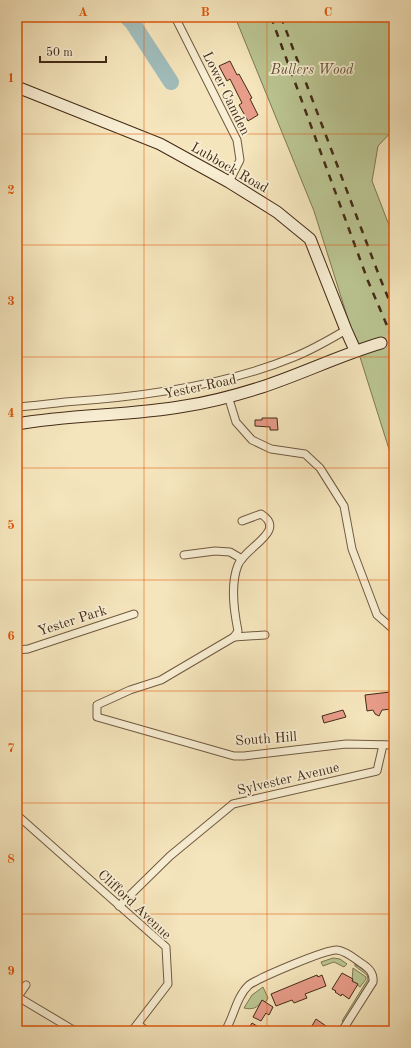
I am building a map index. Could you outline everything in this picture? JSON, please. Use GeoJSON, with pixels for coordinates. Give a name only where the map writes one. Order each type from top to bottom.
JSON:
{"type":"FeatureCollection","features":[{"type":"Feature","properties":{"kind":"street","name":"Lower Camden"},"geometry":{"type":"LineString","coordinates":[[175,17],[237,140],[240,160],[229,182]]}},
{"type":"Feature","properties":{"kind":"street","name":"Lubbock Road"},"geometry":{"type":"LineString","coordinates":[[17,87],[160,144],[229,182],[276,212],[310,239],[355,350]]}},
{"type":"Feature","properties":{"kind":"street"},"geometry":{"type":"LineString","coordinates":[[17,407],[101,400],[171,391],[256,370],[294,358],[346,330]]}},
{"type":"Feature","properties":{"kind":"street","name":"Yester Road"},"geometry":{"type":"LineString","coordinates":[[17,424],[185,406],[262,387],[355,350],[381,343]]}},
{"type":"Feature","properties":{"kind":"street"},"geometry":{"type":"LineString","coordinates":[[228,396],[236,422],[252,440],[272,449],[305,454],[320,468],[344,506],[352,549],[377,615],[394,630]]}},
{"type":"Feature","properties":{"kind":"street"},"geometry":{"type":"LineString","coordinates":[[234,637],[238,631],[234,597],[234,576],[238,563],[255,544],[266,537],[270,530],[268,518],[261,514],[242,521]]}},
{"type":"Feature","properties":{"kind":"street"},"geometry":{"type":"LineString","coordinates":[[184,555],[214,551],[230,552],[242,559]]}},
{"type":"Feature","properties":{"kind":"street","name":"Yester Park"},"geometry":{"type":"LineString","coordinates":[[17,650],[28,649],[134,614]]}},
{"type":"Feature","properties":{"kind":"street"},"geometry":{"type":"LineString","coordinates":[[234,637],[265,635]]}},
{"type":"Feature","properties":{"kind":"street","name":"South Hill"},"geometry":{"type":"LineString","coordinates":[[234,637],[161,680],[130,690],[97,705],[97,716],[234,756],[346,744],[394,745]]}},
{"type":"Feature","properties":{"kind":"street","name":"Sylvester Avenue"},"geometry":{"type":"LineString","coordinates":[[119,906],[170,856],[233,804],[377,771],[383,745]]}},
{"type":"Feature","properties":{"kind":"street","name":"Clifford Avenue"},"geometry":{"type":"LineString","coordinates":[[17,815],[166,947],[168,984],[132,1031]]}},
{"type":"Feature","properties":{"kind":"street"},"geometry":{"type":"LineString","coordinates":[[225,1031],[248,986],[261,978],[295,964],[328,951],[336,950],[345,952],[369,969],[374,977],[373,982],[342,1031]]}},
{"type":"Feature","properties":{"kind":"street"},"geometry":{"type":"LineString","coordinates":[[26,985],[17,998],[75,1031]]}},
{"type":"Feature","properties":{"kind":"street"},"geometry":{"type":"LineString","coordinates":[[138,1024],[146,1031]]}},
{"type":"Feature","properties":{"kind":"green space","name":"Bullers Wood"},"geometry":{"type":"Polygon","coordinates":[[[235,17],[394,17],[394,129],[378,146],[372,181],[394,238],[394,465],[314,211],[235,17]]]}},
{"type":"Feature","properties":{"kind":"green space"},"geometry":{"type":"Polygon","coordinates":[[[333,958],[340,959],[347,964],[344,967],[334,962],[323,966],[321,962],[333,958]]]}},
{"type":"Feature","properties":{"kind":"green space"},"geometry":{"type":"Polygon","coordinates":[[[355,964],[369,974],[370,980],[344,1022],[342,1021],[368,979],[367,975],[355,966],[355,964]]]}},
{"type":"Feature","properties":{"kind":"green space"},"geometry":{"type":"Polygon","coordinates":[[[353,968],[366,977],[360,987],[352,981],[353,968]]]}},
{"type":"Feature","properties":{"kind":"green space"},"geometry":{"type":"Polygon","coordinates":[[[263,987],[268,998],[265,1003],[262,1001],[254,1008],[244,1008],[252,995],[263,987]]]}},
{"type":"Feature","properties":{"kind":"building"},"geometry":{"type":"Polygon","coordinates":[[[230,61],[252,98],[250,99],[258,115],[248,121],[239,105],[242,103],[230,79],[227,81],[219,66],[230,61]]]}},
{"type":"Feature","properties":{"kind":"building"},"geometry":{"type":"Polygon","coordinates":[[[262,418],[277,418],[278,430],[270,430],[270,427],[255,426],[255,420],[262,420],[262,418]]]}},
{"type":"Feature","properties":{"kind":"building"},"geometry":{"type":"Polygon","coordinates":[[[390,692],[393,697],[391,700],[392,709],[382,710],[379,716],[375,714],[373,710],[367,711],[365,695],[390,692]]]}},
{"type":"Feature","properties":{"kind":"building"},"geometry":{"type":"Polygon","coordinates":[[[343,710],[346,717],[324,723],[322,716],[343,710]]]}},
{"type":"Feature","properties":{"kind":"building"},"geometry":{"type":"Polygon","coordinates":[[[342,973],[353,979],[352,981],[358,984],[349,999],[342,994],[341,996],[332,989],[342,973]]]}},
{"type":"Feature","properties":{"kind":"building"},"geometry":{"type":"Polygon","coordinates":[[[317,975],[318,977],[322,975],[326,986],[305,994],[307,998],[294,1003],[292,1000],[276,1006],[271,994],[317,975]]]}},
{"type":"Feature","properties":{"kind":"building"},"geometry":{"type":"Polygon","coordinates":[[[262,1000],[273,1007],[269,1015],[266,1013],[261,1021],[253,1017],[262,1000]]]}},
{"type":"Feature","properties":{"kind":"building"},"geometry":{"type":"Polygon","coordinates":[[[316,1019],[326,1026],[323,1031],[309,1031],[316,1019]]]}},
{"type":"Feature","properties":{"kind":"building"},"geometry":{"type":"Polygon","coordinates":[[[252,1023],[265,1031],[247,1031],[252,1023]]]}},
{"type":"Feature","properties":{"kind":"waterway"},"geometry":{"type":"LineString","coordinates":[[127,17],[132,22],[171,82]]}},
{"type":"Feature","properties":{"kind":"tunnel"},"geometry":{"type":"LineString","coordinates":[[381,343],[394,338]]}},
{"type":"Feature","properties":{"kind":"railway"},"geometry":{"type":"LineString","coordinates":[[271,17],[368,281],[394,342]]}},
{"type":"Feature","properties":{"kind":"railway"},"geometry":{"type":"LineString","coordinates":[[281,17],[394,312]]}}]}
